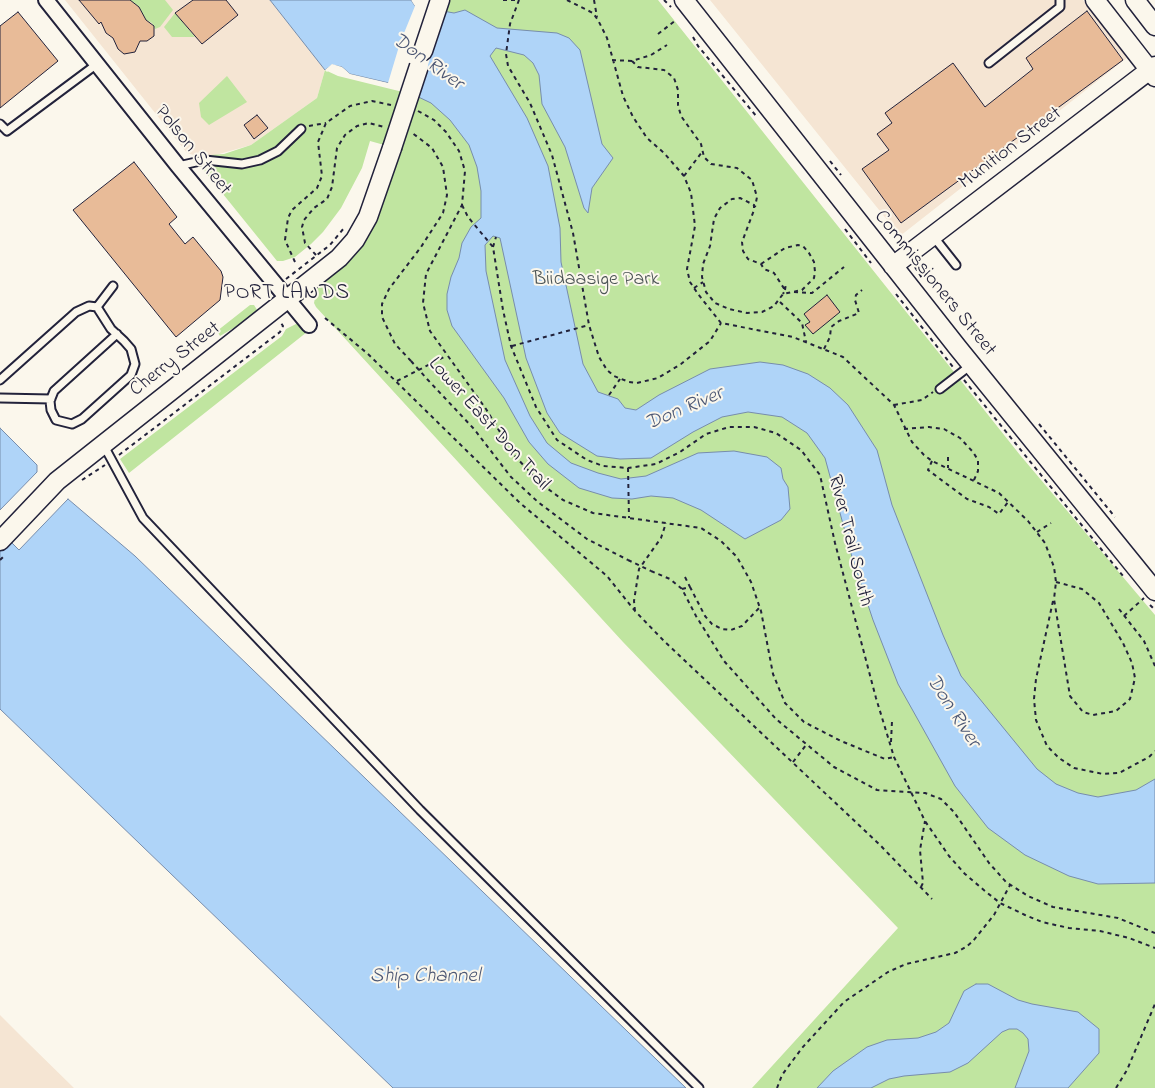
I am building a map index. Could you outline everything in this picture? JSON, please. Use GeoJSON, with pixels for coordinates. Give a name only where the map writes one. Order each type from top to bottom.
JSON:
{"type":"FeatureCollection","features":[{"type":"Feature","properties":{"kind":"street","name":"Polson Street"},"geometry":{"type":"LineString","coordinates":[[46,0],[178,166],[309,325]]}},
{"type":"Feature","properties":{"kind":"street","name":"Cherry Street"},"geometry":{"type":"LineString","coordinates":[[0,541],[56,480],[289,299],[339,258],[355,240],[368,217],[440,0]]}},
{"type":"Feature","properties":{"kind":"street","name":"Commissioners Street"},"geometry":{"type":"LineString","coordinates":[[684,0],[1150,595]]}},
{"type":"Feature","properties":{"kind":"street"},"geometry":{"type":"LineString","coordinates":[[1095,0],[1153,71]]}},
{"type":"Feature","properties":{"kind":"street"},"geometry":{"type":"LineString","coordinates":[[1135,0],[1155,26]]}},
{"type":"Feature","properties":{"kind":"street","name":"Munition Street"},"geometry":{"type":"LineString","coordinates":[[893,266],[1153,71]]}},
{"type":"Feature","properties":{"kind":"lane"},"geometry":{"type":"LineString","coordinates":[[989,64],[1060,7],[1060,0]]}},
{"type":"Feature","properties":{"kind":"lane"},"geometry":{"type":"LineString","coordinates":[[0,124],[7,131],[97,64]]}},
{"type":"Feature","properties":{"kind":"lane"},"geometry":{"type":"LineString","coordinates":[[178,166],[205,160],[242,164],[260,160],[278,151],[301,129]]}},
{"type":"Feature","properties":{"kind":"lane"},"geometry":{"type":"LineString","coordinates":[[932,236],[956,265]]}},
{"type":"Feature","properties":{"kind":"lane"},"geometry":{"type":"LineString","coordinates":[[97,307],[113,286]]}},
{"type":"Feature","properties":{"kind":"lane"},"geometry":{"type":"LineString","coordinates":[[0,380],[76,312],[89,306],[97,307]]}},
{"type":"Feature","properties":{"kind":"lane"},"geometry":{"type":"LineString","coordinates":[[97,307],[100,315],[131,349],[135,364],[131,375],[82,419],[72,424],[56,420],[50,410],[50,399],[54,391],[116,334]]}},
{"type":"Feature","properties":{"kind":"lane"},"geometry":{"type":"LineString","coordinates":[[940,388],[971,365]]}},
{"type":"Feature","properties":{"kind":"lane"},"geometry":{"type":"LineString","coordinates":[[0,398],[50,399]]}},
{"type":"Feature","properties":{"kind":"lane"},"geometry":{"type":"LineString","coordinates":[[103,444],[143,518],[420,810],[700,1088]]}},
{"type":"Feature","properties":{"kind":"path"},"geometry":{"type":"LineString","coordinates":[[503,0],[519,0],[510,24],[506,54],[511,75],[530,103],[552,155],[573,233],[589,325],[599,356],[607,370],[620,379],[637,383],[658,378],[681,364],[710,341],[721,323]]}},
{"type":"Feature","properties":{"kind":"path"},"geometry":{"type":"LineString","coordinates":[[567,0],[593,13],[598,20],[607,38],[623,96],[633,117],[647,138],[684,176],[691,193],[695,226],[687,269],[694,288],[721,323],[766,330],[806,342],[843,357],[894,405],[904,429],[912,442],[932,461],[999,493],[1009,501],[1045,543],[1054,567],[1056,582],[1036,679],[1034,699],[1036,720],[1047,746],[1059,758],[1074,768],[1103,774],[1119,773],[1149,757],[1155,751]]}},
{"type":"Feature","properties":{"kind":"path"},"geometry":{"type":"LineString","coordinates":[[594,0],[598,20]]}},
{"type":"Feature","properties":{"kind":"path"},"geometry":{"type":"LineString","coordinates":[[658,34],[676,20]]}},
{"type":"Feature","properties":{"kind":"path"},"geometry":{"type":"LineString","coordinates":[[612,60],[632,61],[651,55],[667,45]]}},
{"type":"Feature","properties":{"kind":"path"},"geometry":{"type":"LineString","coordinates":[[632,61],[638,66],[664,70],[674,78],[678,90],[678,106],[681,116],[701,144],[702,152],[711,164],[737,168],[752,180],[757,197],[742,242],[743,251],[748,259],[761,264],[764,269],[774,273],[785,290]]}},
{"type":"Feature","properties":{"kind":"path"},"geometry":{"type":"LineString","coordinates":[[301,129],[312,124],[326,123],[350,106],[372,101],[397,106]]}},
{"type":"Feature","properties":{"kind":"path","name":"Lower East Don Trail"},"geometry":{"type":"LineString","coordinates":[[414,110],[422,112],[434,120],[446,132],[459,151],[465,171],[462,205],[426,274],[424,303],[430,331],[446,356],[486,409],[514,454],[540,483],[563,500],[593,514],[701,528],[721,542],[742,566],[751,582],[760,607],[773,674],[785,703],[804,722],[841,742],[885,759],[894,757]]}},
{"type":"Feature","properties":{"kind":"path"},"geometry":{"type":"LineString","coordinates":[[295,262],[285,240],[288,218],[298,204],[316,188],[322,176],[318,142],[326,123]]}},
{"type":"Feature","properties":{"kind":"path"},"geometry":{"type":"LineString","coordinates":[[684,176],[702,152]]}},
{"type":"Feature","properties":{"kind":"path"},"geometry":{"type":"LineString","coordinates":[[754,210],[754,205],[740,198],[732,199],[720,208],[714,219],[710,246],[703,264],[703,282],[706,292],[715,303],[729,309],[747,313],[762,312],[780,301],[786,283]]}},
{"type":"Feature","properties":{"kind":"path"},"geometry":{"type":"LineString","coordinates":[[462,205],[468,216],[494,247]]}},
{"type":"Feature","properties":{"kind":"path"},"geometry":{"type":"LineString","coordinates":[[293,274],[330,245],[346,226]]}},
{"type":"Feature","properties":{"kind":"path","name":"River Trail South"},"geometry":{"type":"LineString","coordinates":[[496,237],[494,247],[503,310],[511,346],[536,407],[557,440],[587,460],[604,466],[628,469],[656,464],[680,452],[706,434],[729,427],[754,427],[776,433],[802,450],[820,475],[863,651],[894,757]]}},
{"type":"Feature","properties":{"kind":"path"},"geometry":{"type":"LineString","coordinates":[[761,264],[792,245],[806,249],[814,262],[814,278],[802,290],[783,294]]}},
{"type":"Feature","properties":{"kind":"path"},"geometry":{"type":"LineString","coordinates":[[791,291],[812,293],[844,267]]}},
{"type":"Feature","properties":{"kind":"path"},"geometry":{"type":"LineString","coordinates":[[694,288],[703,282]]}},
{"type":"Feature","properties":{"kind":"path"},"geometry":{"type":"LineString","coordinates":[[824,349],[830,337],[831,327],[839,321],[859,313],[855,300],[856,295],[862,290]]}},
{"type":"Feature","properties":{"kind":"path"},"geometry":{"type":"LineString","coordinates":[[780,301],[802,323],[806,342]]}},
{"type":"Feature","properties":{"kind":"path"},"geometry":{"type":"LineString","coordinates":[[325,318],[396,381],[520,502],[607,576],[635,612],[664,642],[881,846],[932,899]]}},
{"type":"Feature","properties":{"kind":"path"},"geometry":{"type":"LineString","coordinates":[[511,346],[589,325]]}},
{"type":"Feature","properties":{"kind":"path"},"geometry":{"type":"LineString","coordinates":[[77,484],[144,438],[282,328]]}},
{"type":"Feature","properties":{"kind":"path"},"geometry":{"type":"LineString","coordinates":[[396,381],[446,356]]}},
{"type":"Feature","properties":{"kind":"path","name":"Lower East Don Trail"},"geometry":{"type":"LineString","coordinates":[[411,361],[474,429],[511,477],[538,502],[587,539],[670,579],[682,589],[724,662],[776,719],[834,767],[876,790],[925,793],[941,799],[954,812],[989,863],[1010,885],[1053,907],[1118,918],[1155,933]]}},
{"type":"Feature","properties":{"kind":"path"},"geometry":{"type":"LineString","coordinates":[[609,396],[620,379]]}},
{"type":"Feature","properties":{"kind":"path"},"geometry":{"type":"LineString","coordinates":[[894,405],[922,400],[940,388]]}},
{"type":"Feature","properties":{"kind":"path"},"geometry":{"type":"LineString","coordinates":[[904,429],[930,427],[944,429],[960,438],[978,460],[978,471],[974,480]]}},
{"type":"Feature","properties":{"kind":"path"},"geometry":{"type":"LineString","coordinates":[[948,457],[948,468]]}},
{"type":"Feature","properties":{"kind":"path"},"geometry":{"type":"LineString","coordinates":[[932,461],[928,470],[967,499],[989,507],[999,514],[1009,501]]}},
{"type":"Feature","properties":{"kind":"path"},"geometry":{"type":"LineString","coordinates":[[628,469],[629,518]]}},
{"type":"Feature","properties":{"kind":"path"},"geometry":{"type":"LineString","coordinates":[[635,612],[634,601],[639,569],[661,538],[666,523]]}},
{"type":"Feature","properties":{"kind":"path"},"geometry":{"type":"LineString","coordinates":[[1037,532],[1051,523]]}},
{"type":"Feature","properties":{"kind":"path"},"geometry":{"type":"LineString","coordinates":[[685,577],[705,616],[712,624],[722,629],[732,630],[742,626],[760,607]]}},
{"type":"Feature","properties":{"kind":"path"},"geometry":{"type":"LineString","coordinates":[[1054,599],[1070,696],[1083,712],[1093,715],[1116,711],[1130,699],[1135,678],[1132,663],[1123,643],[1099,603],[1082,589],[1056,582]]}},
{"type":"Feature","properties":{"kind":"path"},"geometry":{"type":"LineString","coordinates":[[682,589],[690,587]]}},
{"type":"Feature","properties":{"kind":"path"},"geometry":{"type":"LineString","coordinates":[[1124,616],[1150,595]]}},
{"type":"Feature","properties":{"kind":"path"},"geometry":{"type":"LineString","coordinates":[[1119,609],[1144,641],[1155,666]]}},
{"type":"Feature","properties":{"kind":"path"},"geometry":{"type":"LineString","coordinates":[[891,744],[892,721]]}},
{"type":"Feature","properties":{"kind":"path"},"geometry":{"type":"LineString","coordinates":[[793,762],[806,745]]}},
{"type":"Feature","properties":{"kind":"path"},"geometry":{"type":"LineString","coordinates":[[894,757],[925,821],[965,874],[1000,903],[1042,922],[1119,935],[1155,948]]}},
{"type":"Feature","properties":{"kind":"path"},"geometry":{"type":"LineString","coordinates":[[921,887],[923,883],[920,850],[925,821]]}},
{"type":"Feature","properties":{"kind":"path"},"geometry":{"type":"LineString","coordinates":[[777,1088],[782,1075],[802,1048],[844,1002],[888,972],[906,964],[955,953],[966,946],[980,933],[1010,885]]}},
{"type":"Feature","properties":{"kind":"path"},"geometry":{"type":"LineString","coordinates":[[1116,1088],[1127,1070],[1155,1004]]}},
{"type":"Feature","properties":{"kind":"shaded area"},"geometry":{"type":"Polygon","coordinates":[[[65,0],[270,0],[325,70],[317,98],[251,145],[212,156],[197,156],[187,153],[65,0]]]}},
{"type":"Feature","properties":{"kind":"shaded area"},"geometry":{"type":"Polygon","coordinates":[[[710,0],[1083,0],[1128,57],[900,236],[710,0]]]}},
{"type":"Feature","properties":{"kind":"shaded area"},"geometry":{"type":"Polygon","coordinates":[[[0,1015],[24,1039],[74,1088],[0,1088],[0,1015]]]}},
{"type":"Feature","properties":{"kind":"green space"},"geometry":{"type":"Polygon","coordinates":[[[129,0],[165,0],[173,10],[160,27],[155,29],[152,23],[146,20],[139,7],[129,0]]]}},
{"type":"Feature","properties":{"kind":"green space","name":"Biidaasige Park"},"geometry":{"type":"Polygon","coordinates":[[[450,0],[658,0],[1020,455],[1155,615],[1155,1088],[752,1088],[898,928],[623,642],[316,307],[314,303],[316,293],[314,291],[341,268],[375,224],[402,150],[370,141],[362,168],[341,208],[323,232],[311,244],[295,257],[283,261],[277,261],[202,168],[197,156],[224,154],[251,145],[317,98],[325,70],[338,76],[419,96],[450,0]]]}},
{"type":"Feature","properties":{"kind":"green space"},"geometry":{"type":"Polygon","coordinates":[[[175,13],[195,37],[172,37],[164,27],[175,13]]]}},
{"type":"Feature","properties":{"kind":"green space"},"geometry":{"type":"Polygon","coordinates":[[[227,76],[247,102],[209,125],[201,117],[199,103],[227,76]]]}},
{"type":"Feature","properties":{"kind":"green space"},"geometry":{"type":"Polygon","coordinates":[[[250,305],[254,305],[259,313],[220,336],[217,331],[250,305]]]}},
{"type":"Feature","properties":{"kind":"green space"},"geometry":{"type":"Polygon","coordinates":[[[298,323],[307,332],[129,473],[120,459],[282,336],[286,329],[298,323]]]}},
{"type":"Feature","properties":{"kind":"water","name":"Don River"},"geometry":{"type":"Polygon","coordinates":[[[270,0],[411,0],[415,6],[454,13],[465,10],[497,28],[557,33],[569,38],[580,50],[602,144],[613,158],[592,188],[588,213],[584,208],[565,147],[542,104],[539,75],[533,63],[524,55],[496,48],[490,56],[527,118],[548,166],[560,228],[561,262],[583,364],[598,392],[618,399],[625,408],[636,410],[659,395],[710,369],[760,362],[783,365],[808,374],[830,388],[848,405],[877,450],[892,505],[961,676],[1037,769],[1056,784],[1078,793],[1098,797],[1136,790],[1155,779],[1155,883],[1098,884],[1069,876],[1025,855],[988,828],[955,786],[898,684],[873,620],[852,557],[825,458],[807,433],[782,417],[748,412],[722,417],[693,432],[651,458],[620,459],[597,456],[560,433],[547,413],[526,358],[500,238],[493,236],[485,245],[486,271],[505,360],[530,416],[547,443],[571,463],[621,479],[646,476],[698,453],[734,451],[767,457],[781,468],[783,479],[788,487],[790,509],[781,520],[745,539],[701,510],[673,498],[651,496],[632,499],[612,498],[579,488],[548,464],[529,442],[504,398],[452,326],[447,310],[447,294],[462,243],[471,227],[481,218],[481,191],[477,167],[469,145],[450,120],[431,103],[389,83],[350,74],[342,67],[332,65],[325,70],[270,0]]]}},
{"type":"Feature","properties":{"kind":"water"},"geometry":{"type":"Polygon","coordinates":[[[0,428],[37,465],[37,472],[0,510],[0,428]]]}},
{"type":"Feature","properties":{"kind":"water","name":"Ship Channel"},"geometry":{"type":"Polygon","coordinates":[[[68,499],[135,556],[686,1088],[393,1088],[0,709],[0,531],[19,550],[68,499]]]}},
{"type":"Feature","properties":{"kind":"water"},"geometry":{"type":"Polygon","coordinates":[[[976,984],[988,984],[1018,1000],[1032,1004],[1078,1012],[1099,1029],[1099,1053],[1068,1088],[1015,1088],[1029,1051],[1028,1039],[1017,1029],[1009,1029],[1002,1032],[968,1063],[950,1072],[889,1079],[871,1088],[817,1088],[833,1071],[867,1047],[887,1040],[918,1038],[936,1032],[949,1023],[964,991],[976,984]]]}},
{"type":"Feature","properties":{"kind":"pier"},"geometry":{"type":"Polygon","coordinates":[[[411,0],[417,4],[446,9],[417,99],[388,85],[350,76],[341,69],[332,67],[327,72],[325,70],[332,64],[342,67],[350,74],[388,83],[400,43],[415,6],[411,0]]]}},
{"type":"Feature","properties":{"kind":"building"},"geometry":{"type":"Polygon","coordinates":[[[79,0],[130,0],[139,7],[146,20],[154,26],[154,36],[147,41],[140,41],[135,52],[124,54],[118,49],[113,38],[106,33],[101,22],[99,24],[79,0]]]}},
{"type":"Feature","properties":{"kind":"building"},"geometry":{"type":"Polygon","coordinates":[[[193,0],[226,0],[238,15],[202,44],[175,13],[193,0]]]}},
{"type":"Feature","properties":{"kind":"building"},"geometry":{"type":"Polygon","coordinates":[[[1087,11],[1123,60],[901,223],[862,169],[889,150],[877,134],[892,123],[885,113],[953,63],[985,107],[1033,69],[1026,58],[1087,11]]]}},
{"type":"Feature","properties":{"kind":"building"},"geometry":{"type":"Polygon","coordinates":[[[18,12],[58,61],[0,108],[0,26],[18,12]]]}},
{"type":"Feature","properties":{"kind":"building"},"geometry":{"type":"Polygon","coordinates":[[[257,115],[268,128],[254,139],[244,125],[257,115]]]}},
{"type":"Feature","properties":{"kind":"building"},"geometry":{"type":"Polygon","coordinates":[[[134,162],[177,217],[169,224],[185,244],[193,237],[221,271],[223,277],[220,300],[176,337],[73,210],[134,162]]]}},
{"type":"Feature","properties":{"kind":"building"},"geometry":{"type":"Polygon","coordinates":[[[827,295],[840,312],[813,334],[805,325],[810,322],[804,314],[827,295]]]}},
{"type":"Feature","properties":{"kind":"district","name":"PORT LANDS"},"geometry":{"type":"Point","coordinates":[287,295]}}]}
